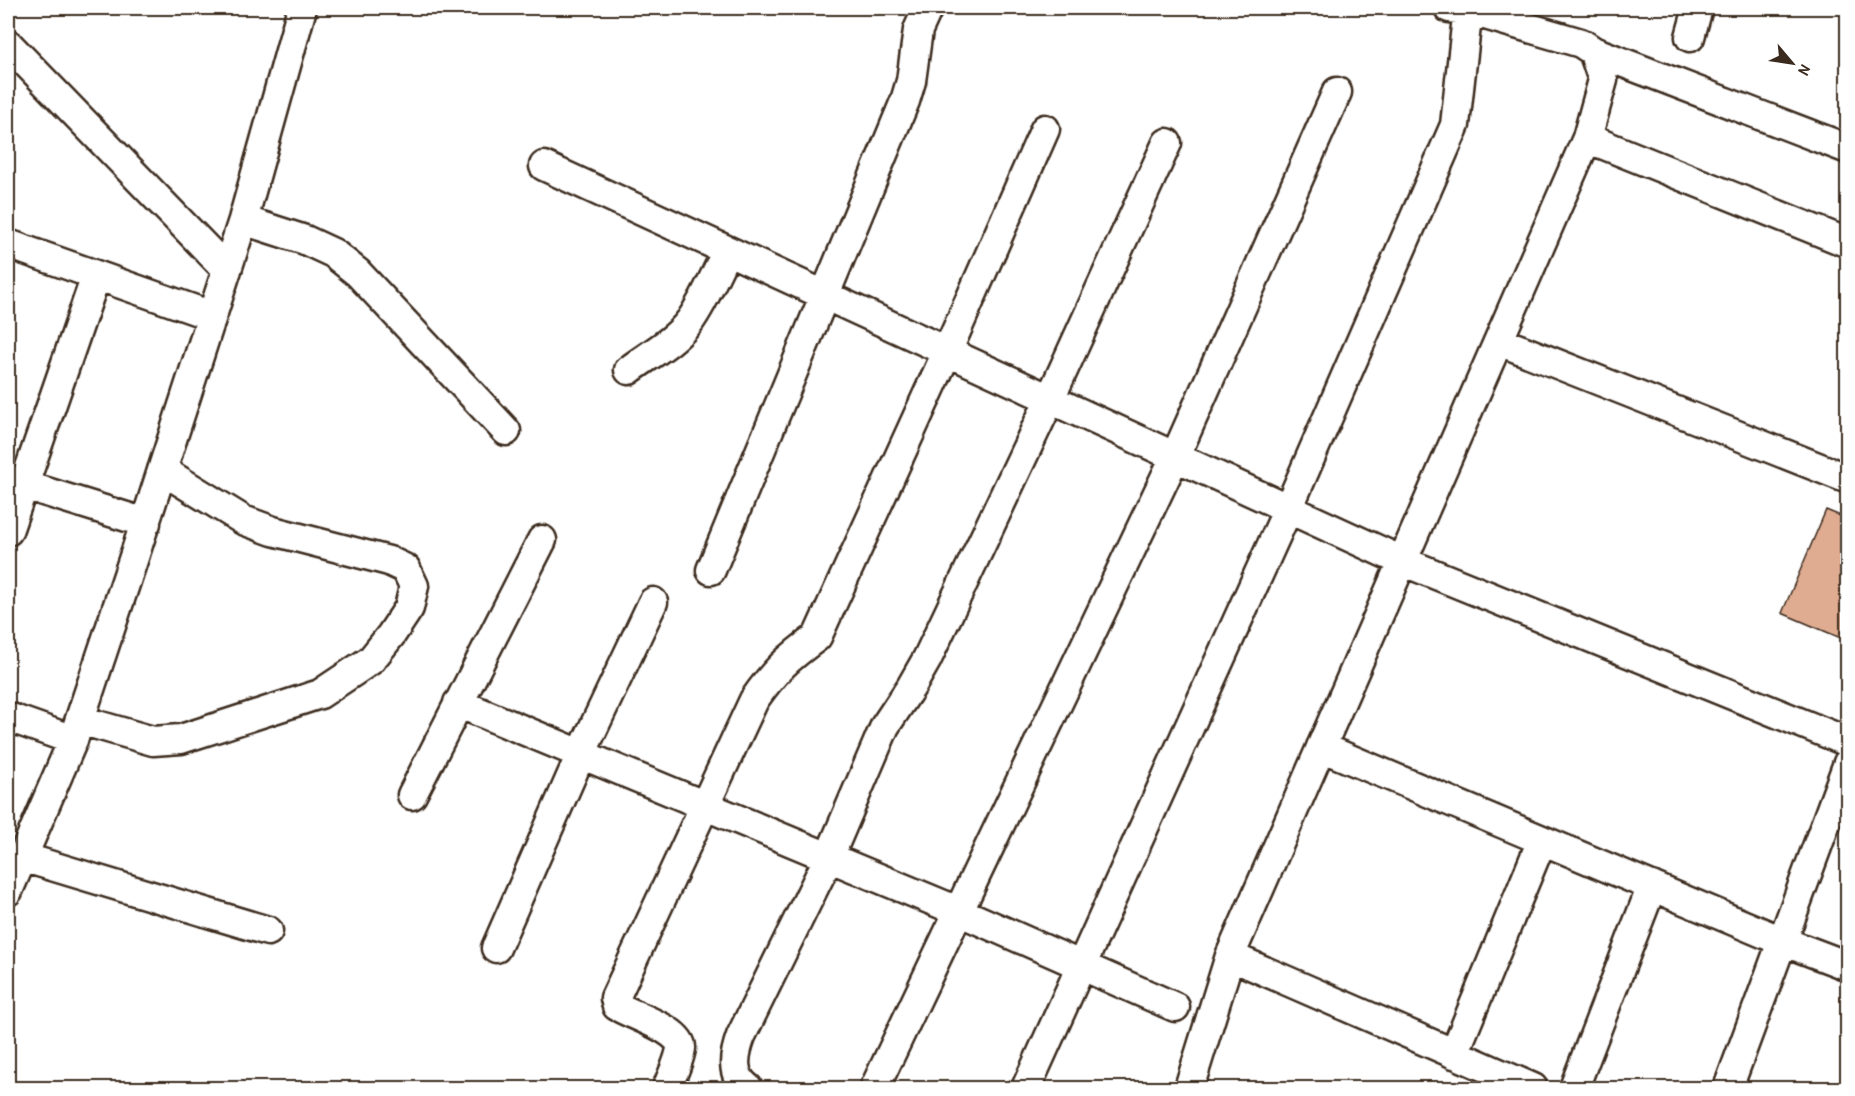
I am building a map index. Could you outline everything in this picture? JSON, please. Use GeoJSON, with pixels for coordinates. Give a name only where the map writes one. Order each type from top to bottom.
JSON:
{"type":"FeatureCollection","features":[{"type":"Feature","properties":{"kind":"street"},"geometry":{"type":"LineString","coordinates":[[8,891],[76,730],[146,523],[243,220],[302,8]]}},
{"type":"Feature","properties":{"kind":"street"},"geometry":{"type":"LineString","coordinates":[[711,570],[905,101],[911,81],[918,30],[928,8]]}},
{"type":"Feature","properties":{"kind":"street"},"geometry":{"type":"LineString","coordinates":[[1026,1089],[1288,509],[1455,125],[1462,8],[1581,43],[1593,51],[1848,149]]}},
{"type":"Feature","properties":{"kind":"street"},"geometry":{"type":"LineString","coordinates":[[1690,37],[1698,8]]}},
{"type":"Feature","properties":{"kind":"street"},"geometry":{"type":"LineString","coordinates":[[8,44],[227,270]]}},
{"type":"Feature","properties":{"kind":"street"},"geometry":{"type":"LineString","coordinates":[[1189,1089],[1230,956],[1587,138],[1603,80],[1593,51]]}},
{"type":"Feature","properties":{"kind":"street"},"geometry":{"type":"LineString","coordinates":[[876,1089],[875,1086],[1175,457],[1337,92]]}},
{"type":"Feature","properties":{"kind":"street"},"geometry":{"type":"LineString","coordinates":[[667,1089],[681,1047],[677,1037],[664,1028],[628,1013],[617,1006],[615,998],[754,700],[772,674],[787,658],[817,637],[947,352],[1045,129]]}},
{"type":"Feature","properties":{"kind":"street"},"geometry":{"type":"LineString","coordinates":[[1587,138],[1848,243]]}},
{"type":"Feature","properties":{"kind":"street"},"geometry":{"type":"LineString","coordinates":[[748,1089],[742,1084],[734,1067],[736,1048],[829,857],[885,726],[927,659],[1050,399],[1167,143]]}},
{"type":"Feature","properties":{"kind":"street"},"geometry":{"type":"LineString","coordinates":[[544,166],[1402,561],[1848,742]]}},
{"type":"Feature","properties":{"kind":"street"},"geometry":{"type":"LineString","coordinates":[[243,220],[305,240],[333,254],[358,273],[506,431]]}},
{"type":"Feature","properties":{"kind":"street"},"geometry":{"type":"LineString","coordinates":[[8,244],[212,316]]}},
{"type":"Feature","properties":{"kind":"street"},"geometry":{"type":"LineString","coordinates":[[629,370],[675,337],[689,322],[727,251]]}},
{"type":"Feature","properties":{"kind":"street"},"geometry":{"type":"LineString","coordinates":[[8,531],[16,482],[96,276]]}},
{"type":"Feature","properties":{"kind":"street"},"geometry":{"type":"LineString","coordinates":[[1499,341],[1848,479]]}},
{"type":"Feature","properties":{"kind":"street"},"geometry":{"type":"LineString","coordinates":[[8,717],[153,741],[181,739],[320,694],[371,660],[409,608],[414,586],[406,569],[388,561],[273,531],[243,520],[162,470]]}},
{"type":"Feature","properties":{"kind":"street"},"geometry":{"type":"LineString","coordinates":[[16,482],[146,523]]}},
{"type":"Feature","properties":{"kind":"street"},"geometry":{"type":"LineString","coordinates":[[412,795],[542,540]]}},
{"type":"Feature","properties":{"kind":"street"},"geometry":{"type":"LineString","coordinates":[[496,948],[581,754],[653,602]]}},
{"type":"Feature","properties":{"kind":"street"},"geometry":{"type":"LineString","coordinates":[[458,703],[958,911],[1175,1007]]}},
{"type":"Feature","properties":{"kind":"street"},"geometry":{"type":"LineString","coordinates":[[1321,747],[1848,966]]}},
{"type":"Feature","properties":{"kind":"street"},"geometry":{"type":"LineString","coordinates":[[1728,1089],[1782,940],[1840,806],[1848,763]]}},
{"type":"Feature","properties":{"kind":"street"},"geometry":{"type":"LineString","coordinates":[[1454,1054],[1542,840]]}},
{"type":"Feature","properties":{"kind":"street"},"geometry":{"type":"LineString","coordinates":[[22,857],[268,931]]}},
{"type":"Feature","properties":{"kind":"street"},"geometry":{"type":"LineString","coordinates":[[1574,1089],[1652,886]]}},
{"type":"Feature","properties":{"kind":"street"},"geometry":{"type":"LineString","coordinates":[[1230,956],[1533,1089]]}},
{"type":"Feature","properties":{"kind":"building"},"geometry":{"type":"Polygon","coordinates":[[[1826,510],[1848,519],[1848,641],[1782,613],[1826,510]]]}}]}
